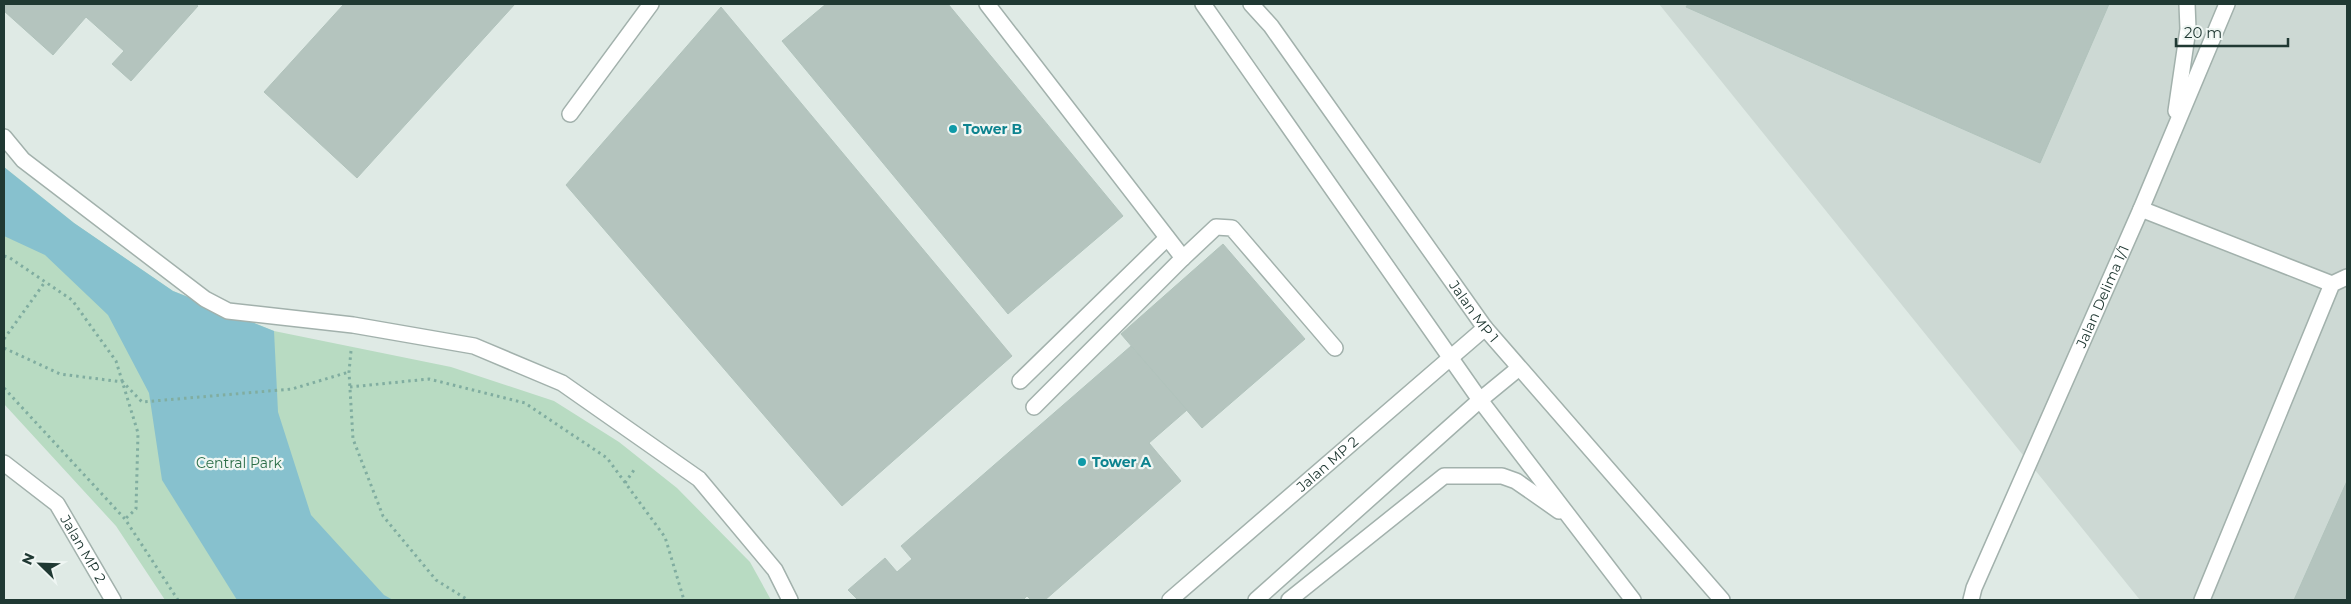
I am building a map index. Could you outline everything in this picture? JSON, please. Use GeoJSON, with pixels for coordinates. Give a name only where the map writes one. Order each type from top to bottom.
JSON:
{"type":"FeatureCollection","features":[{"type":"Feature","properties":{"kind":"street"},"geometry":{"type":"LineString","coordinates":[[570,114],[651,4]]}},
{"type":"Feature","properties":{"kind":"street"},"geometry":{"type":"LineString","coordinates":[[987,4],[1182,258]]}},
{"type":"Feature","properties":{"kind":"street"},"geometry":{"type":"LineString","coordinates":[[1204,4],[1480,400],[1633,600]]}},
{"type":"Feature","properties":{"kind":"street","name":"Jalan MP 1"},"geometry":{"type":"LineString","coordinates":[[1251,4],[1271,26],[1485,328],[1722,600]]}},
{"type":"Feature","properties":{"kind":"street"},"geometry":{"type":"LineString","coordinates":[[2173,133],[2188,30],[2187,4]]}},
{"type":"Feature","properties":{"kind":"street","name":"Jalan Delima 1/1"},"geometry":{"type":"LineString","coordinates":[[1970,596],[2141,209],[2228,4]]}},
{"type":"Feature","properties":{"kind":"street"},"geometry":{"type":"LineString","coordinates":[[4,137],[23,160],[205,299],[228,311],[353,325],[474,346],[562,383],[699,479],[775,570],[790,600]]}},
{"type":"Feature","properties":{"kind":"street"},"geometry":{"type":"LineString","coordinates":[[2141,209],[2332,284]]}},
{"type":"Feature","properties":{"kind":"street"},"geometry":{"type":"LineString","coordinates":[[1034,408],[1182,258],[1216,227],[1232,228],[1335,348]]}},
{"type":"Feature","properties":{"kind":"street"},"geometry":{"type":"LineString","coordinates":[[1020,381],[1167,238]]}},
{"type":"Feature","properties":{"kind":"street"},"geometry":{"type":"LineString","coordinates":[[2202,600],[2332,284],[2347,277]]}},
{"type":"Feature","properties":{"kind":"street","name":"Jalan MP 2"},"geometry":{"type":"LineString","coordinates":[[1170,600],[1485,328]]}},
{"type":"Feature","properties":{"kind":"street"},"geometry":{"type":"LineString","coordinates":[[1256,600],[1480,400],[1519,368]]}},
{"type":"Feature","properties":{"kind":"street","name":"Jalan MP 2"},"geometry":{"type":"LineString","coordinates":[[4,463],[57,504],[113,600]]}},
{"type":"Feature","properties":{"kind":"street"},"geometry":{"type":"LineString","coordinates":[[1289,600],[1444,476],[1502,476],[1516,481],[1571,519]]}},
{"type":"Feature","properties":{"kind":"path"},"geometry":{"type":"LineString","coordinates":[[4,256],[10,258],[72,300],[116,361],[138,434],[136,509],[125,519]]}},
{"type":"Feature","properties":{"kind":"path"},"geometry":{"type":"LineString","coordinates":[[4,338],[45,282]]}},
{"type":"Feature","properties":{"kind":"path"},"geometry":{"type":"LineString","coordinates":[[353,325],[349,372],[353,439],[383,516],[436,580],[468,600]]}},
{"type":"Feature","properties":{"kind":"path"},"geometry":{"type":"LineString","coordinates":[[4,348],[60,374],[123,382],[142,402],[292,389],[349,372]]}},
{"type":"Feature","properties":{"kind":"path"},"geometry":{"type":"LineString","coordinates":[[350,387],[429,379],[525,403],[607,458],[665,537],[684,600]]}},
{"type":"Feature","properties":{"kind":"path"},"geometry":{"type":"LineString","coordinates":[[4,388],[125,519],[178,600]]}},
{"type":"Feature","properties":{"kind":"shaded area"},"geometry":{"type":"Polygon","coordinates":[[[1659,4],[2347,4],[2347,600],[2140,600],[1659,4]]]}},
{"type":"Feature","properties":{"kind":"green space","name":"Central Park"},"geometry":{"type":"Polygon","coordinates":[[[4,167],[74,223],[173,291],[274,331],[451,367],[554,401],[619,442],[677,488],[750,562],[771,600],[165,600],[116,526],[4,404],[4,167]]]}},
{"type":"Feature","properties":{"kind":"water"},"geometry":{"type":"Polygon","coordinates":[[[4,167],[74,223],[173,291],[274,331],[278,412],[311,515],[384,595],[393,600],[237,600],[162,480],[149,393],[108,315],[45,255],[4,236],[4,167]]]}},
{"type":"Feature","properties":{"kind":"building"},"geometry":{"type":"Polygon","coordinates":[[[4,4],[195,4],[198,6],[131,81],[112,64],[124,51],[86,17],[53,55],[4,11],[4,4]]]}},
{"type":"Feature","properties":{"kind":"building"},"geometry":{"type":"Polygon","coordinates":[[[344,4],[515,4],[357,178],[264,92],[344,4]]]}},
{"type":"Feature","properties":{"kind":"building","name":"Tower B"},"geometry":{"type":"Polygon","coordinates":[[[826,4],[948,4],[1123,216],[1008,314],[782,41],[826,4]]]}},
{"type":"Feature","properties":{"kind":"building"},"geometry":{"type":"Polygon","coordinates":[[[1688,4],[2109,4],[2040,163],[1686,7],[1688,4]]]}},
{"type":"Feature","properties":{"kind":"building"},"geometry":{"type":"Polygon","coordinates":[[[721,7],[1012,356],[842,506],[566,185],[721,7]]]}},
{"type":"Feature","properties":{"kind":"building"},"geometry":{"type":"Polygon","coordinates":[[[1223,244],[1305,339],[1202,428],[1121,334],[1223,244]]]}},
{"type":"Feature","properties":{"kind":"building","name":"Tower A"},"geometry":{"type":"Polygon","coordinates":[[[1131,346],[1187,410],[1149,443],[1181,481],[1045,600],[1031,600],[1027,596],[1023,600],[858,600],[848,590],[885,558],[897,572],[912,559],[901,546],[1131,346]]]}},
{"type":"Feature","properties":{"kind":"building"},"geometry":{"type":"Polygon","coordinates":[[[2347,481],[2347,600],[2294,600],[2347,481]]]}},
{"type":"Feature","properties":{"kind":"place","name":"Tower B"},"geometry":{"type":"Point","coordinates":[953,129]}},
{"type":"Feature","properties":{"kind":"place","name":"Tower A"},"geometry":{"type":"Point","coordinates":[1082,462]}}]}
